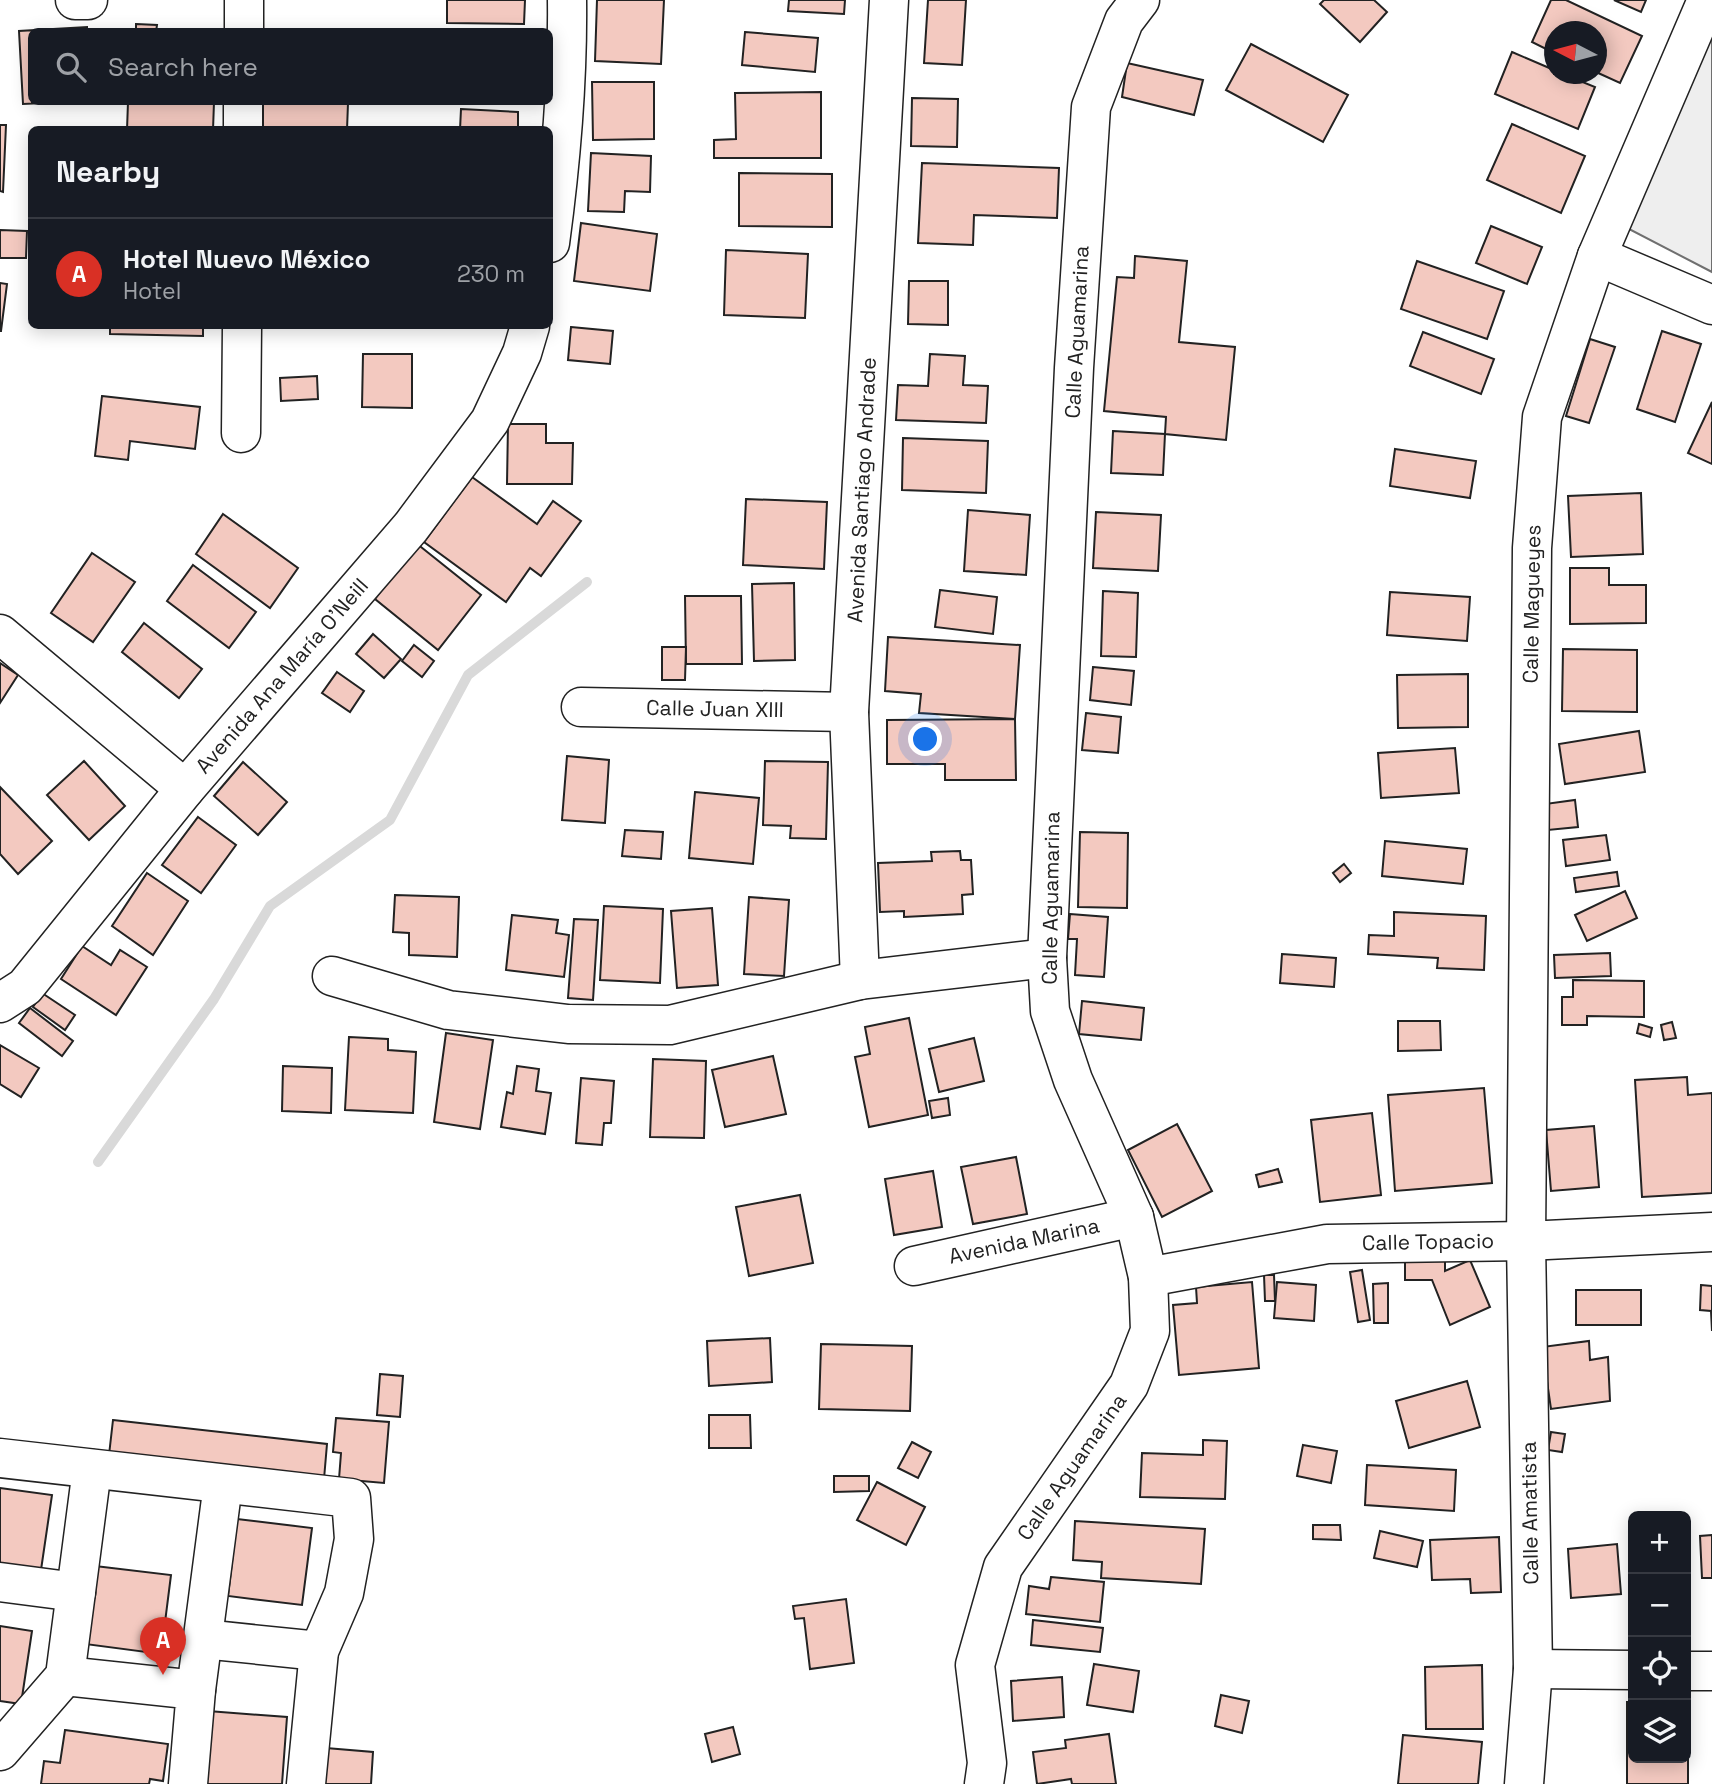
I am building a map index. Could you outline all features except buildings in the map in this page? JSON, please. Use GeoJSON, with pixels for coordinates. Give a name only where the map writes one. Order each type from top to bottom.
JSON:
{"type":"FeatureCollection","features":[{"type":"Feature","properties":{"kind":"street"},"geometry":{"type":"LineString","coordinates":[[75,0],[88,0]]}},
{"type":"Feature","properties":{"kind":"street"},"geometry":{"type":"LineString","coordinates":[[244,0],[244,28]]}},
{"type":"Feature","properties":{"kind":"street"},"geometry":{"type":"LineString","coordinates":[[553,219],[568,47],[568,0]]}},
{"type":"Feature","properties":{"kind":"street","name":"Avenida Santiago Andrade"},"geometry":{"type":"LineString","coordinates":[[860,980],[849,712],[889,0]]}},
{"type":"Feature","properties":{"kind":"street","name":"Calle Aguamarina"},"geometry":{"type":"LineString","coordinates":[[984,1784],[987,1763],[975,1665],[1003,1567],[1129,1385],[1150,1331],[1147,1277],[1134,1217],[1069,1069],[1050,1011],[1047,958],[1073,368],[1091,107],[1124,21],[1140,0]]}},
{"type":"Feature","properties":{"kind":"street","name":"Calle Magueyes"},"geometry":{"type":"LineString","coordinates":[[1527,1241],[1531,548],[1542,417],[1597,256],[1707,0]]}},
{"type":"Feature","properties":{"kind":"street"},"geometry":{"type":"LineString","coordinates":[[243,105],[243,126]]}},
{"type":"Feature","properties":{"kind":"street"},"geometry":{"type":"LineString","coordinates":[[1597,256],[1712,306]]}},
{"type":"Feature","properties":{"kind":"street"},"geometry":{"type":"LineString","coordinates":[[241,433],[242,329]]}},
{"type":"Feature","properties":{"kind":"street","name":"Avenida Ana María O'Neill"},"geometry":{"type":"LineString","coordinates":[[0,1003],[25,987],[185,789],[411,527],[482,431],[523,353],[529,329]]}},
{"type":"Feature","properties":{"kind":"street"},"geometry":{"type":"LineString","coordinates":[[0,634],[185,789]]}},
{"type":"Feature","properties":{"kind":"street","name":"Calle Juan XIII"},"geometry":{"type":"LineString","coordinates":[[581,707],[849,712]]}},
{"type":"Feature","properties":{"kind":"street"},"geometry":{"type":"LineString","coordinates":[[332,976],[448,1010],[568,1024],[670,1025],[860,980],[1047,958]]}},
{"type":"Feature","properties":{"kind":"street","name":"Avenida Marina"},"geometry":{"type":"LineString","coordinates":[[914,1265],[1134,1217]]}},
{"type":"Feature","properties":{"kind":"street","name":"Calle Topacio"},"geometry":{"type":"LineString","coordinates":[[1147,1277],[1327,1244],[1527,1241],[1712,1232]]}},
{"type":"Feature","properties":{"kind":"street","name":"Calle Amatista"},"geometry":{"type":"LineString","coordinates":[[1524,1784],[1533,1669],[1527,1241]]}},
{"type":"Feature","properties":{"kind":"street"},"geometry":{"type":"LineString","coordinates":[[0,1458],[351,1498],[354,1539],[344,1593],[319,1651],[306,1784]]}},
{"type":"Feature","properties":{"kind":"street"},"geometry":{"type":"LineString","coordinates":[[0,1751],[65,1676],[92,1469]]}},
{"type":"Feature","properties":{"kind":"street"},"geometry":{"type":"LineString","coordinates":[[188,1784],[196,1690],[223,1484]]}},
{"type":"Feature","properties":{"kind":"street"},"geometry":{"type":"LineString","coordinates":[[0,1582],[76,1592]]}},
{"type":"Feature","properties":{"kind":"street"},"geometry":{"type":"LineString","coordinates":[[203,1639],[319,1651]]}},
{"type":"Feature","properties":{"kind":"street"},"geometry":{"type":"LineString","coordinates":[[1533,1669],[1628,1670]]}},
{"type":"Feature","properties":{"kind":"street"},"geometry":{"type":"LineString","coordinates":[[1691,1671],[1712,1671]]}},
{"type":"Feature","properties":{"kind":"street"},"geometry":{"type":"LineString","coordinates":[[65,1676],[196,1690]]}},
{"type":"Feature","properties":{"kind":"shaded area"},"geometry":{"type":"Polygon","coordinates":[[[1712,33],[1712,272],[1629,229],[1712,33]]]}},
{"type":"Feature","properties":{"kind":"waterway"},"geometry":{"type":"LineString","coordinates":[[98,1162],[214,999],[270,906],[390,820],[468,675],[587,582]]}},
{"type":"Feature","properties":{"kind":"place","name":"Hotel Nuevo México"},"geometry":{"type":"Point","coordinates":[163,1675]}}]}
